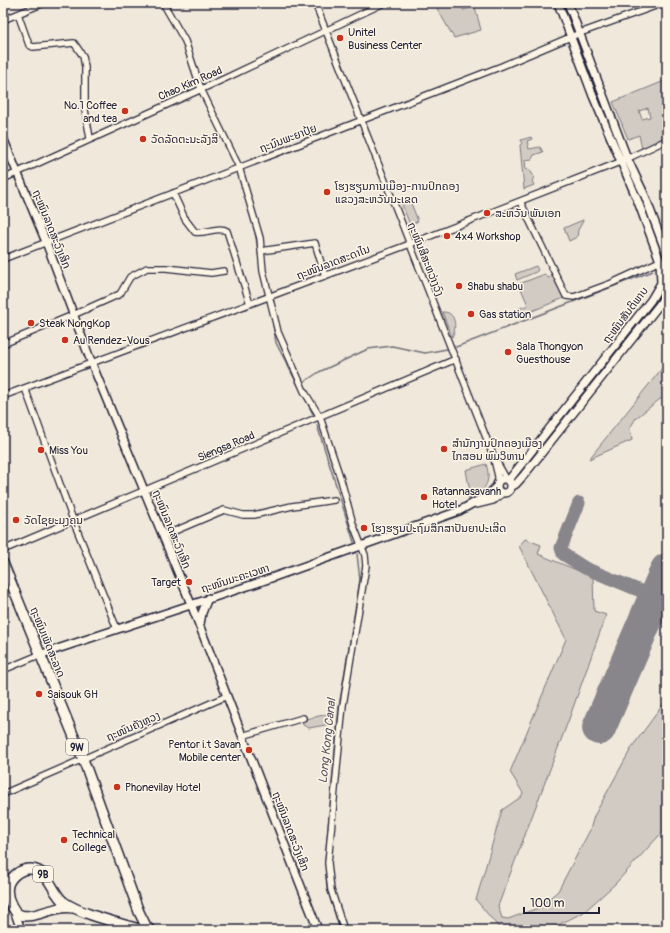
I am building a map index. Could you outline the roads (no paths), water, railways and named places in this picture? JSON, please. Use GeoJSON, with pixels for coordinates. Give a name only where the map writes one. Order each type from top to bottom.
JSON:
{"type":"FeatureCollection","features":[{"type":"Feature","properties":{"kind":"main road","name":"ຖະໜົນເພັດສະລາດ"},"geometry":{"type":"LineString","coordinates":[[3,563],[39,655],[83,759],[139,912],[146,926],[150,930]]}},
{"type":"Feature","properties":{"kind":"main road","name":"9B"},"geometry":{"type":"LineString","coordinates":[[8,895],[7,886],[12,878],[26,870],[35,870],[44,875],[60,899],[80,910]]}},
{"type":"Feature","properties":{"kind":"main road"},"geometry":{"type":"LineString","coordinates":[[3,883],[13,908],[22,916],[33,916]]}},
{"type":"Feature","properties":{"kind":"main road","name":"9B"},"geometry":{"type":"LineString","coordinates":[[33,916],[55,908],[68,907],[142,930]]}},
{"type":"Feature","properties":{"kind":"main road"},"geometry":{"type":"LineString","coordinates":[[125,924],[134,923],[138,918],[139,912]]}},
{"type":"Feature","properties":{"kind":"street"},"geometry":{"type":"LineString","coordinates":[[3,20],[44,3]]}},
{"type":"Feature","properties":{"kind":"street"},"geometry":{"type":"LineString","coordinates":[[163,3],[185,41],[201,89],[239,167],[260,238],[263,271],[278,332],[304,391],[320,417],[341,480],[352,524],[365,555],[366,566],[343,705],[328,863],[331,890],[344,930]]}},
{"type":"Feature","properties":{"kind":"street","name":"ຖະໜົນສີສະຫວ່າງວົງ"},"geometry":{"type":"LineString","coordinates":[[315,3],[493,455]]}},
{"type":"Feature","properties":{"kind":"street","name":"Chao Kim Road"},"geometry":{"type":"LineString","coordinates":[[3,179],[90,138],[201,89],[384,3]]}},
{"type":"Feature","properties":{"kind":"street","name":"ຖະໜົນສັນຕິພາບ"},"geometry":{"type":"LineString","coordinates":[[558,3],[570,38],[620,162],[637,199],[660,261],[661,283],[651,300],[509,483],[516,484],[659,306],[667,292]]}},
{"type":"Feature","properties":{"kind":"street"},"geometry":{"type":"LineString","coordinates":[[568,3],[667,255]]}},
{"type":"Feature","properties":{"kind":"street","name":"ຖະນົນພະຍາປຸ້ຍ"},"geometry":{"type":"LineString","coordinates":[[3,258],[502,66],[580,33],[664,3]]}},
{"type":"Feature","properties":{"kind":"street"},"geometry":{"type":"LineString","coordinates":[[18,14],[29,45],[33,47],[74,43],[83,56],[86,85],[84,110],[90,138]]}},
{"type":"Feature","properties":{"kind":"street","name":"ຖະໜົນລາດສະວົງເສິກ"},"geometry":{"type":"LineString","coordinates":[[3,138],[46,242],[92,364],[191,604],[318,930]]}},
{"type":"Feature","properties":{"kind":"street","name":"ຖະໜົນລາດສະດາໄນ"},"geometry":{"type":"LineString","coordinates":[[3,396],[410,244],[620,162],[667,140]]}},
{"type":"Feature","properties":{"kind":"street"},"geometry":{"type":"LineString","coordinates":[[173,193],[184,219],[195,232],[202,233],[223,229],[227,231],[250,304]]}},
{"type":"Feature","properties":{"kind":"street"},"geometry":{"type":"LineString","coordinates":[[520,201],[568,298],[612,283],[660,261]]}},
{"type":"Feature","properties":{"kind":"street"},"geometry":{"type":"LineString","coordinates":[[261,251],[314,243],[325,276]]}},
{"type":"Feature","properties":{"kind":"street"},"geometry":{"type":"LineString","coordinates":[[3,344],[73,316],[120,294],[130,277],[147,268],[166,268],[211,273],[224,271]]}},
{"type":"Feature","properties":{"kind":"street","name":"Siengsa Road"},"geometry":{"type":"LineString","coordinates":[[3,550],[456,360]]}},
{"type":"Feature","properties":{"kind":"street"},"geometry":{"type":"LineString","coordinates":[[25,388],[73,520],[117,629]]}},
{"type":"Feature","properties":{"kind":"street"},"geometry":{"type":"LineString","coordinates":[[472,504],[493,500],[502,493],[509,491],[509,483],[493,455]]}},
{"type":"Feature","properties":{"kind":"street"},"geometry":{"type":"LineString","coordinates":[[493,455],[498,476],[497,485],[502,493]]}},
{"type":"Feature","properties":{"kind":"street"},"geometry":{"type":"LineString","coordinates":[[472,504],[488,495],[502,480],[509,483]]}},
{"type":"Feature","properties":{"kind":"street"},"geometry":{"type":"LineString","coordinates":[[163,536],[224,510],[243,515],[254,515],[292,506],[334,500]]}},
{"type":"Feature","properties":{"kind":"street","name":"ຖະໜົນມະຄະເວຫາ"},"geometry":{"type":"LineString","coordinates":[[3,668],[361,546],[459,511],[472,504]]}},
{"type":"Feature","properties":{"kind":"street"},"geometry":{"type":"LineString","coordinates":[[201,630],[202,613],[208,598]]}},
{"type":"Feature","properties":{"kind":"street","name":"ຖະໜົນຄັງຫຼວງ"},"geometry":{"type":"LineString","coordinates":[[3,794],[227,696]]}},
{"type":"Feature","properties":{"kind":"street"},"geometry":{"type":"LineString","coordinates":[[242,736],[303,718]]}},
{"type":"Feature","properties":{"kind":"street"},"geometry":{"type":"LineString","coordinates":[[13,908],[22,930]]}},
{"type":"Feature","properties":{"kind":"street"},"geometry":{"type":"LineString","coordinates":[[22,930],[25,922],[33,916]]}},
{"type":"Feature","properties":{"kind":"waterway","name":"Long Kong Canal"},"geometry":{"type":"LineString","coordinates":[[254,228],[264,285]]}},
{"type":"Feature","properties":{"kind":"waterway"},"geometry":{"type":"LineString","coordinates":[[456,347],[653,271]]}},
{"type":"Feature","properties":{"kind":"waterway","name":"Long Kong Canal"},"geometry":{"type":"LineString","coordinates":[[272,318],[276,343],[313,414]]}},
{"type":"Feature","properties":{"kind":"waterway"},"geometry":{"type":"LineString","coordinates":[[304,382],[319,372],[368,349],[392,346],[425,353],[447,349]]}},
{"type":"Feature","properties":{"kind":"waterway","name":"Long Kong Canal"},"geometry":{"type":"LineString","coordinates":[[317,425],[354,542]]}},
{"type":"Feature","properties":{"kind":"waterway","name":"Long Kong Canal"},"geometry":{"type":"LineString","coordinates":[[340,930],[327,888],[325,861],[339,707],[360,580],[357,554]]}},
{"type":"Feature","properties":{"kind":"place","name":"Unitel Business Center"},"geometry":{"type":"Point","coordinates":[340,38]}},
{"type":"Feature","properties":{"kind":"place","name":"No.1 Coffee and tea"},"geometry":{"type":"Point","coordinates":[125,111]}},
{"type":"Feature","properties":{"kind":"place","name":"ວັດລັດຕະນະລັງສີ"},"geometry":{"type":"Point","coordinates":[143,139]}},
{"type":"Feature","properties":{"kind":"place","name":"ໂຮງຮຽນການເມືອງ-ການປົກຄອງ ແຂວງສະຫວັນນະເຂດ"},"geometry":{"type":"Point","coordinates":[327,192]}},
{"type":"Feature","properties":{"kind":"place","name":"ສະຫວັນ ພັນເອກ"},"geometry":{"type":"Point","coordinates":[487,213]}},
{"type":"Feature","properties":{"kind":"place","name":"4x4 Workshop"},"geometry":{"type":"Point","coordinates":[447,236]}},
{"type":"Feature","properties":{"kind":"place","name":"Shabu shabu"},"geometry":{"type":"Point","coordinates":[459,286]}},
{"type":"Feature","properties":{"kind":"place","name":"Gas station"},"geometry":{"type":"Point","coordinates":[471,314]}},
{"type":"Feature","properties":{"kind":"place","name":"Steak NongKop"},"geometry":{"type":"Point","coordinates":[31,323]}},
{"type":"Feature","properties":{"kind":"place","name":"Au Rendez-Vous"},"geometry":{"type":"Point","coordinates":[65,340]}},
{"type":"Feature","properties":{"kind":"place","name":"Sala Thongyon Guesthouse"},"geometry":{"type":"Point","coordinates":[508,352]}},
{"type":"Feature","properties":{"kind":"place","name":"ສຳນັກງານປົກຄອງເມືອງ ໄກສອນ ພົມວິຫານ"},"geometry":{"type":"Point","coordinates":[444,449]}},
{"type":"Feature","properties":{"kind":"place","name":"Miss You"},"geometry":{"type":"Point","coordinates":[41,450]}},
{"type":"Feature","properties":{"kind":"place","name":"Ratannasavanh Hotel"},"geometry":{"type":"Point","coordinates":[424,497]}},
{"type":"Feature","properties":{"kind":"place","name":"ວັດໄຊຍະມຸງຄຸນ"},"geometry":{"type":"Point","coordinates":[16,520]}},
{"type":"Feature","properties":{"kind":"place","name":"ໂຮງຮຽນປະຖົມສຶກສາປັນຍາປະເສີດ"},"geometry":{"type":"Point","coordinates":[364,528]}},
{"type":"Feature","properties":{"kind":"place","name":"Target"},"geometry":{"type":"Point","coordinates":[189,582]}},
{"type":"Feature","properties":{"kind":"place","name":"Saisouk GH"},"geometry":{"type":"Point","coordinates":[39,694]}},
{"type":"Feature","properties":{"kind":"place","name":"Pentor i.t Savan Mobile center"},"geometry":{"type":"Point","coordinates":[249,750]}},
{"type":"Feature","properties":{"kind":"place","name":"Phonevilay Hotel"},"geometry":{"type":"Point","coordinates":[117,787]}},
{"type":"Feature","properties":{"kind":"place","name":"Technical College"},"geometry":{"type":"Point","coordinates":[64,840]}}]}
